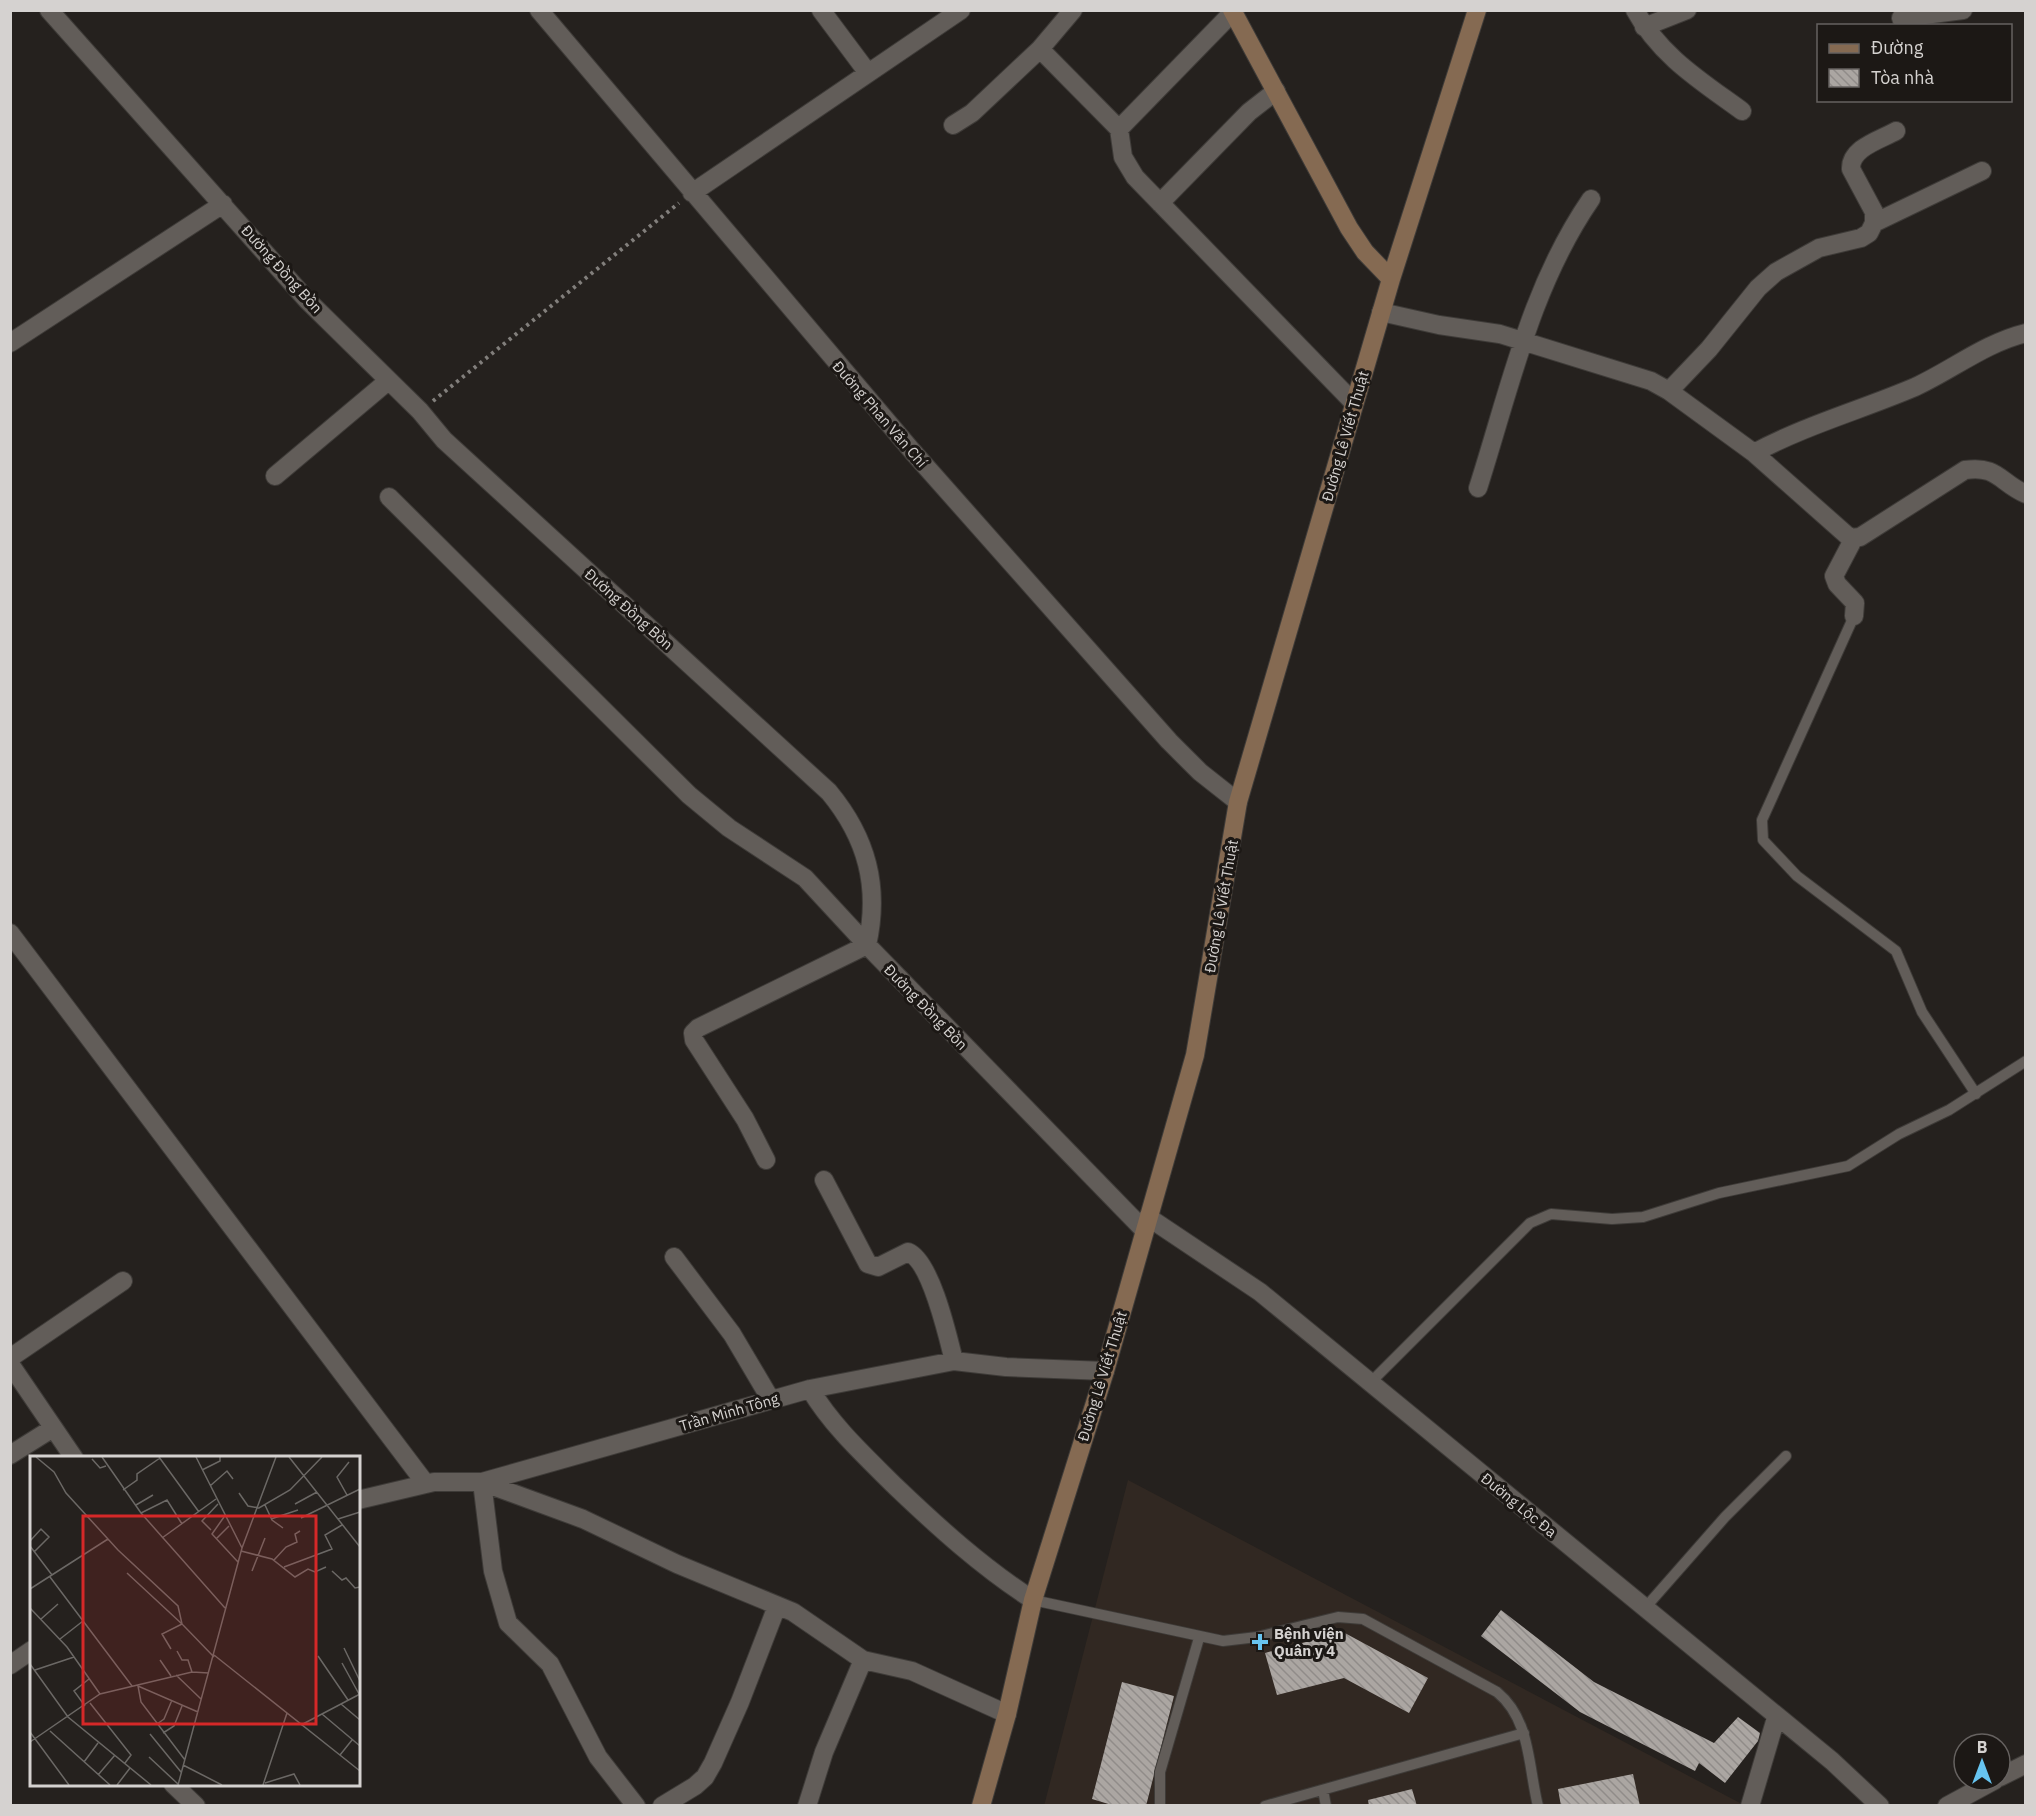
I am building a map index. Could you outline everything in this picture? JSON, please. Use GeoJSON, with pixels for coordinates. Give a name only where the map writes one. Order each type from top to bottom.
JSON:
{"type":"FeatureCollection","features":[{"type":"Feature","properties":{"kind":"main road","name":"Đường Lê Viết Thuật"},"geometry":{"type":"LineString","coordinates":[[981,1806],[1007,1714],[1033,1600],[1105,1371],[1195,1055],[1238,802],[1381,312],[1477,10]]}},
{"type":"Feature","properties":{"kind":"main road"},"geometry":{"type":"LineString","coordinates":[[1233,11],[1349,228],[1365,252],[1391,279]]}},
{"type":"Feature","properties":{"kind":"street","name":"Đường Đồng Bồn"},"geometry":{"type":"LineString","coordinates":[[49,10],[306,300],[420,411],[444,440],[829,792],[857,834],[870,874],[873,917],[867,945],[1146,1223]]}},
{"type":"Feature","properties":{"kind":"street","name":"Đường Phan Văn Chí"},"geometry":{"type":"LineString","coordinates":[[539,10],[913,452],[1169,741],[1200,772],[1238,802]]}},
{"type":"Feature","properties":{"kind":"street"},"geometry":{"type":"LineString","coordinates":[[821,10],[868,74]]}},
{"type":"Feature","properties":{"kind":"street"},"geometry":{"type":"LineString","coordinates":[[692,193],[961,10]]}},
{"type":"Feature","properties":{"kind":"street"},"geometry":{"type":"LineString","coordinates":[[953,125],[972,113],[1040,49],[1073,10]]}},
{"type":"Feature","properties":{"kind":"street"},"geometry":{"type":"LineString","coordinates":[[1635,10],[1644,27],[1677,65],[1742,111]]}},
{"type":"Feature","properties":{"kind":"street"},"geometry":{"type":"LineString","coordinates":[[1644,27],[1687,10]]}},
{"type":"Feature","properties":{"kind":"street"},"geometry":{"type":"LineString","coordinates":[[1901,18],[1963,10]]}},
{"type":"Feature","properties":{"kind":"street"},"geometry":{"type":"LineString","coordinates":[[1119,129],[1233,11]]}},
{"type":"Feature","properties":{"kind":"street"},"geometry":{"type":"LineString","coordinates":[[1040,49],[1119,129],[1123,157],[1129,170],[1354,403]]}},
{"type":"Feature","properties":{"kind":"street"},"geometry":{"type":"LineString","coordinates":[[1160,203],[1249,112],[1276,91]]}},
{"type":"Feature","properties":{"kind":"street"},"geometry":{"type":"LineString","coordinates":[[1669,391],[1709,349],[1758,288],[1776,272],[1819,248],[1861,238],[1869,233],[1874,223],[1874,212],[1851,169],[1850,162],[1856,152],[1896,131]]}},
{"type":"Feature","properties":{"kind":"street"},"geometry":{"type":"LineString","coordinates":[[1874,223],[1982,171]]}},
{"type":"Feature","properties":{"kind":"street"},"geometry":{"type":"LineString","coordinates":[[1478,488],[1522,341],[1554,261],[1591,199]]}},
{"type":"Feature","properties":{"kind":"street"},"geometry":{"type":"LineString","coordinates":[[10,343],[223,204]]}},
{"type":"Feature","properties":{"kind":"street"},"geometry":{"type":"LineString","coordinates":[[1381,312],[1439,325],[1490,331],[1593,364],[1636,375],[1669,391],[1754,453],[1843,535],[1854,538],[1965,470],[1977,468],[1992,471],[2025,494]]}},
{"type":"Feature","properties":{"kind":"street"},"geometry":{"type":"LineString","coordinates":[[1754,453],[1798,430],[1837,418],[1917,386],[1980,351],[2025,333]]}},
{"type":"Feature","properties":{"kind":"street"},"geometry":{"type":"LineString","coordinates":[[275,476],[388,381]]}},
{"type":"Feature","properties":{"kind":"street"},"geometry":{"type":"LineString","coordinates":[[389,497],[688,795],[729,828],[805,878],[867,945],[698,1028],[693,1033],[694,1040],[745,1119],[766,1160]]}},
{"type":"Feature","properties":{"kind":"street"},"geometry":{"type":"LineString","coordinates":[[1854,538],[1852,548],[1834,576],[1837,584],[1855,603],[1854,616]]}},
{"type":"Feature","properties":{"kind":"street"},"geometry":{"type":"LineString","coordinates":[[10,933],[426,1484]]}},
{"type":"Feature","properties":{"kind":"street"},"geometry":{"type":"LineString","coordinates":[[824,1180],[867,1264],[878,1267],[908,1252],[918,1260],[937,1298],[954,1361]]}},
{"type":"Feature","properties":{"kind":"street","name":"Đường Lộc Đa"},"geometry":{"type":"LineString","coordinates":[[1146,1223],[1260,1292],[1776,1718],[1832,1761],[1880,1806]]}},
{"type":"Feature","properties":{"kind":"street"},"geometry":{"type":"LineString","coordinates":[[674,1257],[732,1334],[771,1400]]}},
{"type":"Feature","properties":{"kind":"street"},"geometry":{"type":"LineString","coordinates":[[10,1358],[123,1281]]}},
{"type":"Feature","properties":{"kind":"street","name":"Trần Minh Tông"},"geometry":{"type":"LineString","coordinates":[[360,1500],[426,1484],[482,1482],[810,1389],[954,1361],[1006,1367],[1105,1371]]}},
{"type":"Feature","properties":{"kind":"street"},"geometry":{"type":"LineString","coordinates":[[10,1364],[73,1456]]}},
{"type":"Feature","properties":{"kind":"street"},"geometry":{"type":"LineString","coordinates":[[810,1389],[849,1442],[948,1536],[994,1574],[1033,1600]]}},
{"type":"Feature","properties":{"kind":"street"},"geometry":{"type":"LineString","coordinates":[[10,1455],[54,1428]]}},
{"type":"Feature","properties":{"kind":"street"},"geometry":{"type":"LineString","coordinates":[[636,1806],[598,1757],[550,1664],[508,1623],[493,1571],[482,1482],[583,1519],[677,1564],[793,1612],[863,1660],[912,1671],[1007,1714]]}},
{"type":"Feature","properties":{"kind":"street"},"geometry":{"type":"LineString","coordinates":[[662,1806],[705,1778],[740,1702],[777,1606]]}},
{"type":"Feature","properties":{"kind":"street"},"geometry":{"type":"LineString","coordinates":[[807,1806],[824,1752],[863,1660]]}},
{"type":"Feature","properties":{"kind":"street"},"geometry":{"type":"LineString","coordinates":[[1749,1806],[1776,1718]]}},
{"type":"Feature","properties":{"kind":"street"},"geometry":{"type":"LineString","coordinates":[[174,1786],[196,1806]]}},
{"type":"Feature","properties":{"kind":"street"},"geometry":{"type":"LineString","coordinates":[[1947,1806],[1973,1792]]}},
{"type":"Feature","properties":{"kind":"lane"},"geometry":{"type":"LineString","coordinates":[[1854,616],[1762,820],[1761,828],[1768,847],[1797,876],[1896,951],[1922,1012],[1976,1094]]}},
{"type":"Feature","properties":{"kind":"lane"},"geometry":{"type":"LineString","coordinates":[[1370,1383],[1530,1223],[1541,1216],[1551,1214],[1612,1219],[1643,1216],[1719,1193],[1836,1169],[1860,1160],[1899,1134],[1976,1094],[2025,1061]]}},
{"type":"Feature","properties":{"kind":"lane"},"geometry":{"type":"LineString","coordinates":[[1645,1608],[1725,1517],[1786,1456]]}},
{"type":"Feature","properties":{"kind":"lane"},"geometry":{"type":"LineString","coordinates":[[1033,1600],[1199,1638],[1244,1640],[1338,1617],[1363,1619],[1497,1692],[1516,1712],[1524,1733],[1538,1806]]}},
{"type":"Feature","properties":{"kind":"lane"},"geometry":{"type":"LineString","coordinates":[[1160,1806],[1160,1772],[1199,1638]]}},
{"type":"Feature","properties":{"kind":"lane"},"geometry":{"type":"LineString","coordinates":[[1264,1806],[1524,1733]]}},
{"type":"Feature","properties":{"kind":"lane"},"geometry":{"type":"LineString","coordinates":[[1323,1790],[1326,1806]]}},
{"type":"Feature","properties":{"kind":"path"},"geometry":{"type":"LineString","coordinates":[[420,411],[692,193]]}},
{"type":"Feature","properties":{"kind":"shaded area","name":"Bệnh viện Quân y 4"},"geometry":{"type":"Polygon","coordinates":[[[1128,1480],[1740,1803],[1740,1806],[1044,1806],[1128,1480]]]}},
{"type":"Feature","properties":{"kind":"building"},"geometry":{"type":"Polygon","coordinates":[[[1501,1610],[1594,1682],[1714,1743],[1738,1717],[1760,1733],[1758,1741],[1725,1783],[1699,1763],[1695,1771],[1580,1712],[1481,1636],[1501,1610]]]}},
{"type":"Feature","properties":{"kind":"building"},"geometry":{"type":"Polygon","coordinates":[[[1343,1632],[1428,1678],[1409,1713],[1344,1678],[1277,1695],[1265,1653],[1343,1632]]]}},
{"type":"Feature","properties":{"kind":"building"},"geometry":{"type":"Polygon","coordinates":[[[1122,1682],[1174,1696],[1146,1806],[1115,1806],[1092,1799],[1122,1682]]]}},
{"type":"Feature","properties":{"kind":"building"},"geometry":{"type":"Polygon","coordinates":[[[1633,1774],[1640,1806],[1561,1806],[1558,1789],[1633,1774]]]}},
{"type":"Feature","properties":{"kind":"building"},"geometry":{"type":"Polygon","coordinates":[[[1412,1789],[1417,1806],[1369,1806],[1368,1800],[1412,1789]]]}},
{"type":"Feature","properties":{"kind":"place","name":"Bệnh viện Quân y 4"},"geometry":{"type":"Point","coordinates":[1260,1642]}}]}
